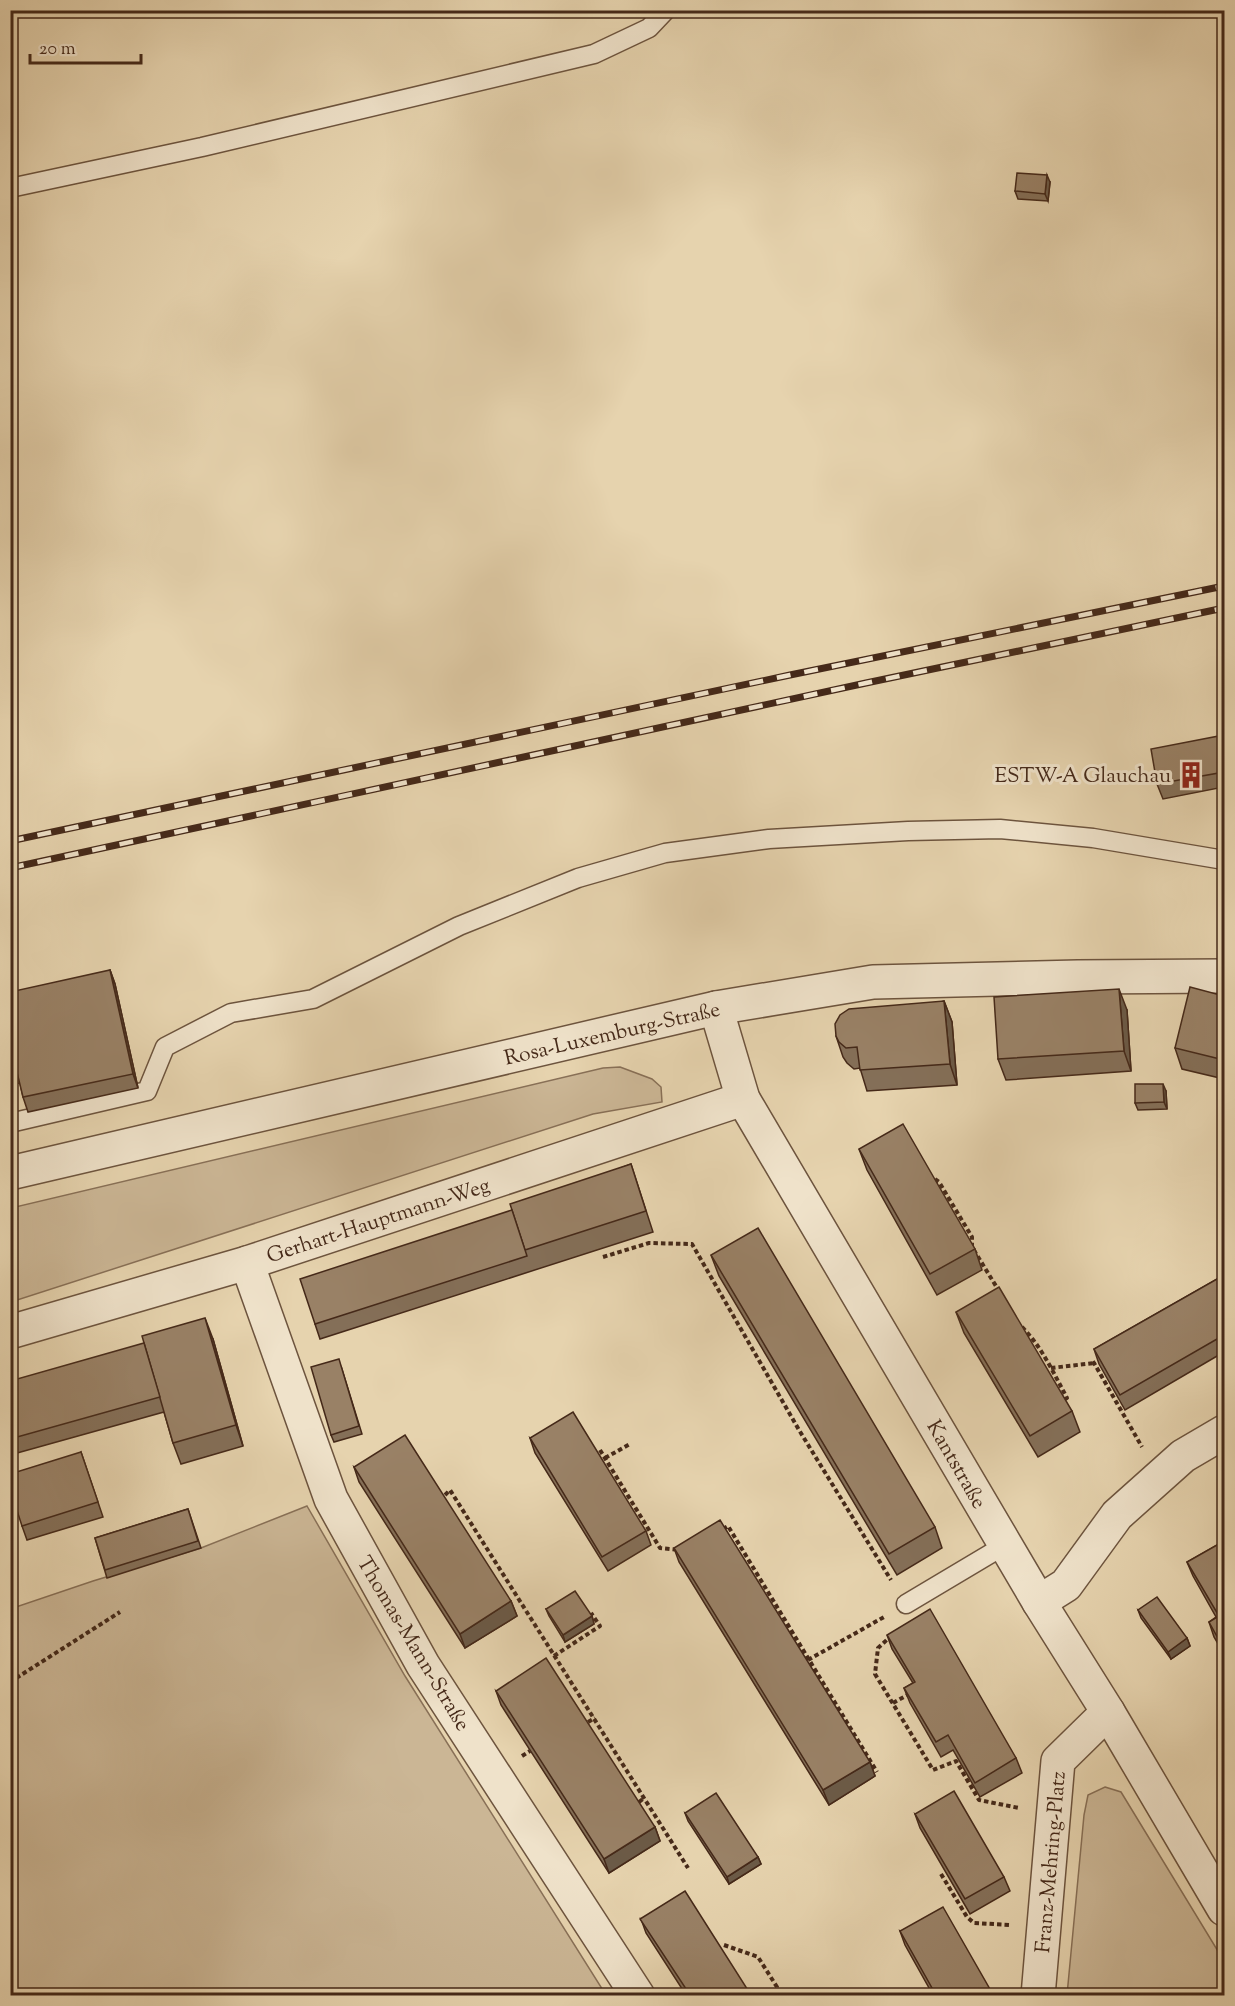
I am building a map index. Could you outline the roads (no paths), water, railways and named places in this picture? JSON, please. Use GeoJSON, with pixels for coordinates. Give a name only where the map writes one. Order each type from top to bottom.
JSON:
{"type":"FeatureCollection","features":[{"type":"Feature","properties":{"kind":"street","name":"Rosa-Luxemburg-Straße"},"geometry":{"type":"LineString","coordinates":[[10,1173],[716,1008],[873,982],[1224,976]]}},
{"type":"Feature","properties":{"kind":"street","name":"Kantstraße"},"geometry":{"type":"LineString","coordinates":[[716,1008],[743,1099],[1038,1602],[1108,1712],[1224,1909]]}},
{"type":"Feature","properties":{"kind":"street","name":"Gerhart-Hauptmann-Weg"},"geometry":{"type":"LineString","coordinates":[[10,1332],[247,1263],[743,1099]]}},
{"type":"Feature","properties":{"kind":"street","name":"Thomas-Mann-Straße"},"geometry":{"type":"LineString","coordinates":[[247,1263],[331,1499],[423,1665],[638,1995]]}},
{"type":"Feature","properties":{"kind":"street"},"geometry":{"type":"LineString","coordinates":[[1038,1602],[1066,1585],[1117,1515],[1183,1456],[1224,1432]]}},
{"type":"Feature","properties":{"kind":"street","name":"Franz-Mehring-Platz"},"geometry":{"type":"LineString","coordinates":[[1038,1995],[1058,1761],[1108,1712]]}},
{"type":"Feature","properties":{"kind":"lane"},"geometry":{"type":"LineString","coordinates":[[10,188],[202,147],[594,54],[649,28],[666,10]]}},
{"type":"Feature","properties":{"kind":"lane"},"geometry":{"type":"LineString","coordinates":[[10,1123],[147,1091],[165,1047],[231,1013],[313,999],[459,926],[578,878],[665,853],[769,839],[908,831],[1000,829],[1093,838],[1224,860]]}},
{"type":"Feature","properties":{"kind":"lane"},"geometry":{"type":"LineString","coordinates":[[906,1604],[1005,1545]]}},
{"type":"Feature","properties":{"kind":"railway"},"geometry":{"type":"LineString","coordinates":[[1209,10],[1224,19]]}},
{"type":"Feature","properties":{"kind":"railway"},"geometry":{"type":"LineString","coordinates":[[10,841],[790,675],[1224,586]]}},
{"type":"Feature","properties":{"kind":"railway"},"geometry":{"type":"LineString","coordinates":[[10,868],[1224,608]]}},
{"type":"Feature","properties":{"kind":"place","name":"ESTW-A Glauchau"},"geometry":{"type":"Point","coordinates":[1191,775]}}]}
